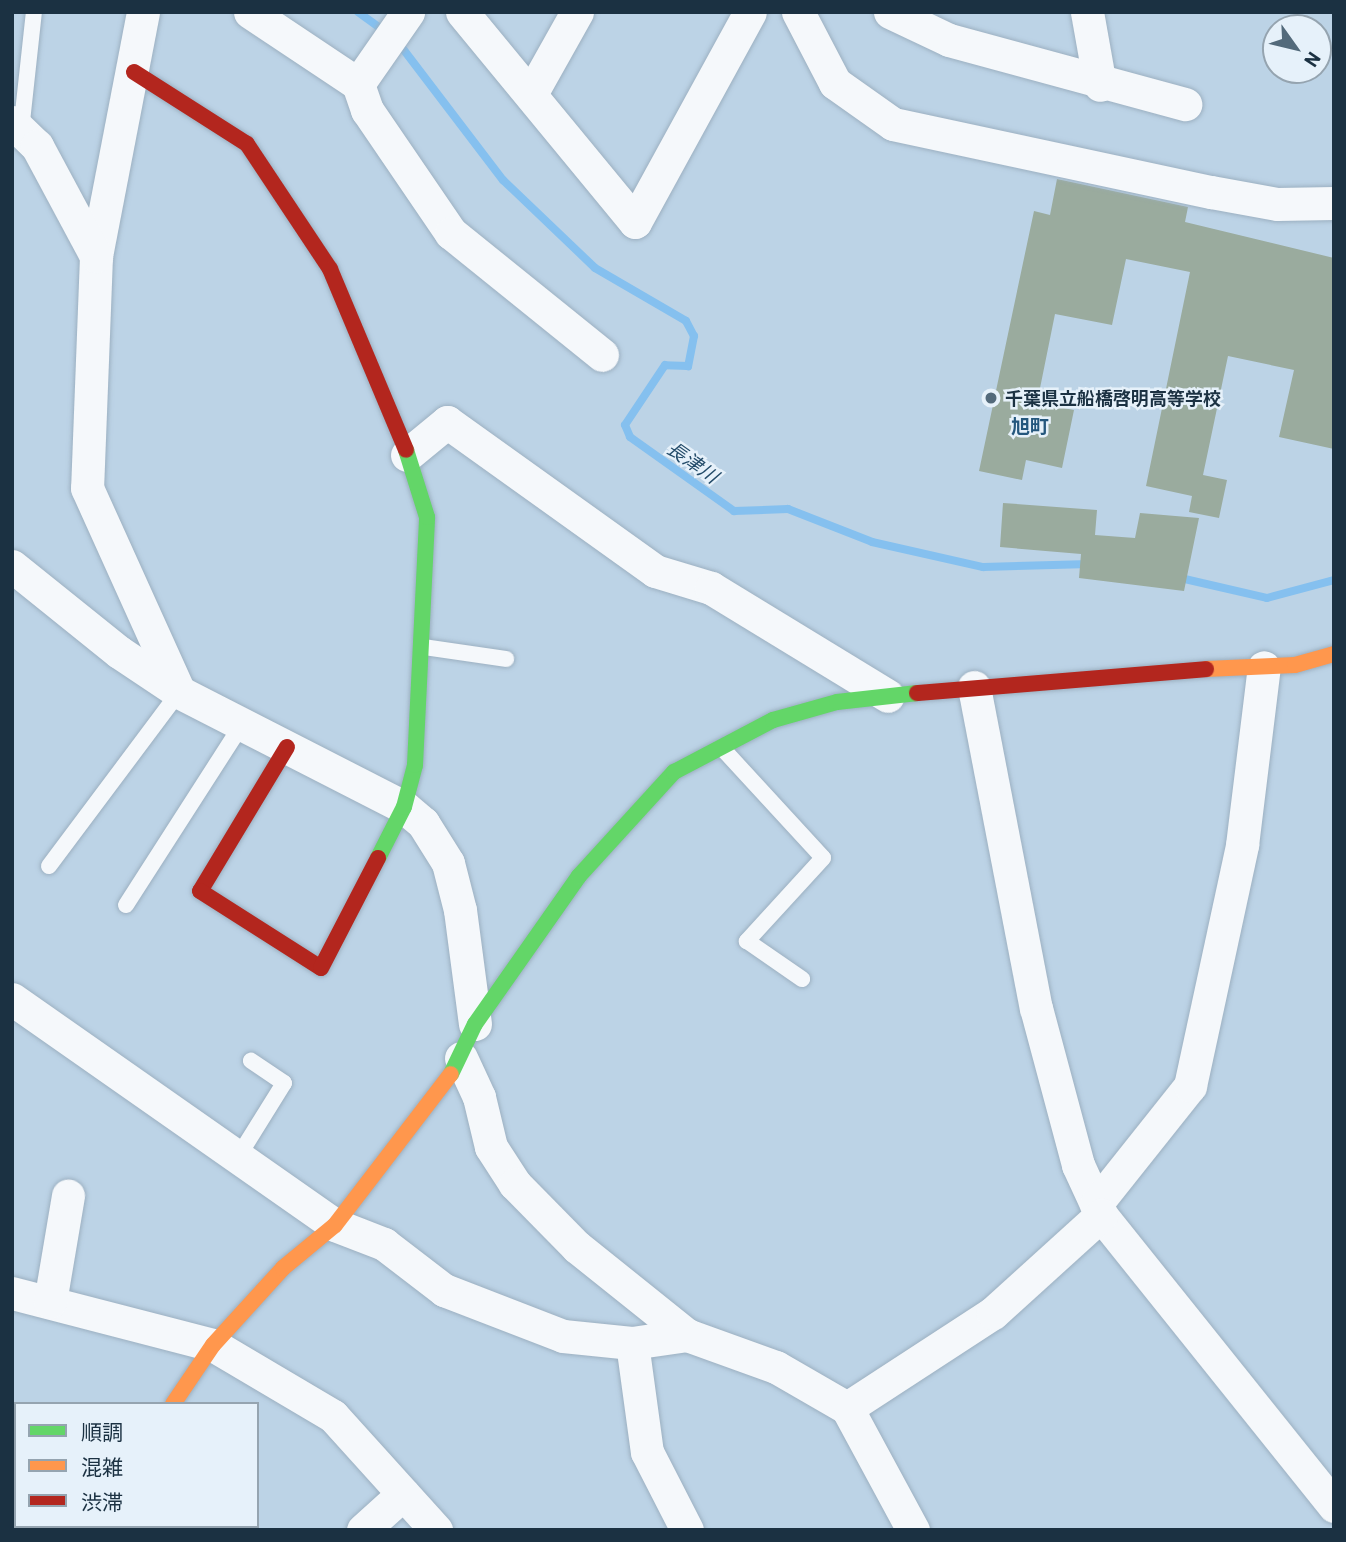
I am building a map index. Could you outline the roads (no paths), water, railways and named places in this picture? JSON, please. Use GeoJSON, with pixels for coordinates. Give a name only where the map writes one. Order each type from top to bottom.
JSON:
{"type":"FeatureCollection","features":[{"type":"Feature","properties":{"kind":"street"},"geometry":{"type":"LineString","coordinates":[[142,12],[134,72],[96,256],[87,488],[179,691]]}},
{"type":"Feature","properties":{"kind":"street"},"geometry":{"type":"LineString","coordinates":[[250,12],[359,84],[367,110],[451,233],[602,355]]}},
{"type":"Feature","properties":{"kind":"street"},"geometry":{"type":"LineString","coordinates":[[359,84],[408,12]]}},
{"type":"Feature","properties":{"kind":"street"},"geometry":{"type":"LineString","coordinates":[[462,12],[635,222],[750,12]]}},
{"type":"Feature","properties":{"kind":"street"},"geometry":{"type":"LineString","coordinates":[[531,94],[577,12]]}},
{"type":"Feature","properties":{"kind":"street"},"geometry":{"type":"LineString","coordinates":[[798,12],[835,83],[893,124],[1210,192],[1278,204],[1334,203]]}},
{"type":"Feature","properties":{"kind":"street"},"geometry":{"type":"LineString","coordinates":[[890,12],[946,26],[1100,85],[1185,104]]}},
{"type":"Feature","properties":{"kind":"street"},"geometry":{"type":"LineString","coordinates":[[1087,12],[1100,85]]}},
{"type":"Feature","properties":{"kind":"street"},"geometry":{"type":"LineString","coordinates":[[134,72],[247,144],[330,269],[407,455],[427,517],[424,648],[415,765],[404,807],[321,968],[200,891],[288,747]]}},
{"type":"Feature","properties":{"kind":"street"},"geometry":{"type":"LineString","coordinates":[[17,126],[37,146],[96,256]]}},
{"type":"Feature","properties":{"kind":"street"},"geometry":{"type":"LineString","coordinates":[[407,455],[447,422],[655,571],[710,589],[888,696]]}},
{"type":"Feature","properties":{"kind":"street"},"geometry":{"type":"LineString","coordinates":[[12,566],[119,652],[179,691],[404,807],[423,823],[447,863],[475,1024]]}},
{"type":"Feature","properties":{"kind":"street"},"geometry":{"type":"LineString","coordinates":[[174,1402],[213,1345],[283,1268],[335,1225],[443,1091],[475,1024],[626,819],[674,772],[773,720],[888,696],[1088,674],[1264,667],[1333,657]]}},
{"type":"Feature","properties":{"kind":"street"},"geometry":{"type":"LineString","coordinates":[[847,1408],[993,1313],[1099,1210],[1190,1086],[1242,845],[1264,667]]}},
{"type":"Feature","properties":{"kind":"street"},"geometry":{"type":"LineString","coordinates":[[974,687],[1036,1008],[1078,1165],[1099,1210],[1334,1506]]}},
{"type":"Feature","properties":{"kind":"street"},"geometry":{"type":"LineString","coordinates":[[12,999],[335,1225],[384,1244],[444,1290],[563,1336],[632,1343],[687,1335]]}},
{"type":"Feature","properties":{"kind":"street"},"geometry":{"type":"LineString","coordinates":[[461,1058],[479,1097],[491,1147],[515,1184],[577,1247],[687,1335],[776,1367],[847,1408],[913,1530]]}},
{"type":"Feature","properties":{"kind":"street"},"geometry":{"type":"LineString","coordinates":[[50,1303],[68,1196]]}},
{"type":"Feature","properties":{"kind":"street"},"geometry":{"type":"LineString","coordinates":[[12,1293],[213,1345],[333,1416],[436,1530]]}},
{"type":"Feature","properties":{"kind":"street"},"geometry":{"type":"LineString","coordinates":[[632,1343],[647,1452],[687,1530]]}},
{"type":"Feature","properties":{"kind":"street"},"geometry":{"type":"LineString","coordinates":[[363,1530],[403,1494]]}},
{"type":"Feature","properties":{"kind":"lane"},"geometry":{"type":"LineString","coordinates":[[17,126],[34,12]]}},
{"type":"Feature","properties":{"kind":"lane"},"geometry":{"type":"LineString","coordinates":[[424,648],[506,659]]}},
{"type":"Feature","properties":{"kind":"lane"},"geometry":{"type":"LineString","coordinates":[[49,866],[179,691]]}},
{"type":"Feature","properties":{"kind":"lane"},"geometry":{"type":"LineString","coordinates":[[126,905],[242,724]]}},
{"type":"Feature","properties":{"kind":"lane"},"geometry":{"type":"LineString","coordinates":[[720,746],[823,858],[747,941],[802,979]]}},
{"type":"Feature","properties":{"kind":"lane"},"geometry":{"type":"LineString","coordinates":[[238,1157],[284,1083],[251,1061]]}},
{"type":"Feature","properties":{"kind":"waterway","name":"長津川"},"geometry":{"type":"LineString","coordinates":[[358,12],[384,31]]}},
{"type":"Feature","properties":{"kind":"waterway","name":"長津川"},"geometry":{"type":"LineString","coordinates":[[397,41],[503,180],[595,268],[686,321],[694,336],[688,366],[665,365],[625,425],[630,437],[734,511],[788,509],[872,542],[983,567],[1090,564]]}},
{"type":"Feature","properties":{"kind":"waterway","name":"長津川"},"geometry":{"type":"LineString","coordinates":[[1176,577],[1267,598],[1334,580]]}},
{"type":"Feature","properties":{"kind":"place","name":"千葉県立船橋啓明高等学校"},"geometry":{"type":"Point","coordinates":[991,398]}},
{"type":"Feature","properties":{"kind":"district","name":"旭町"},"geometry":{"type":"Point","coordinates":[1030,426]}}]}
